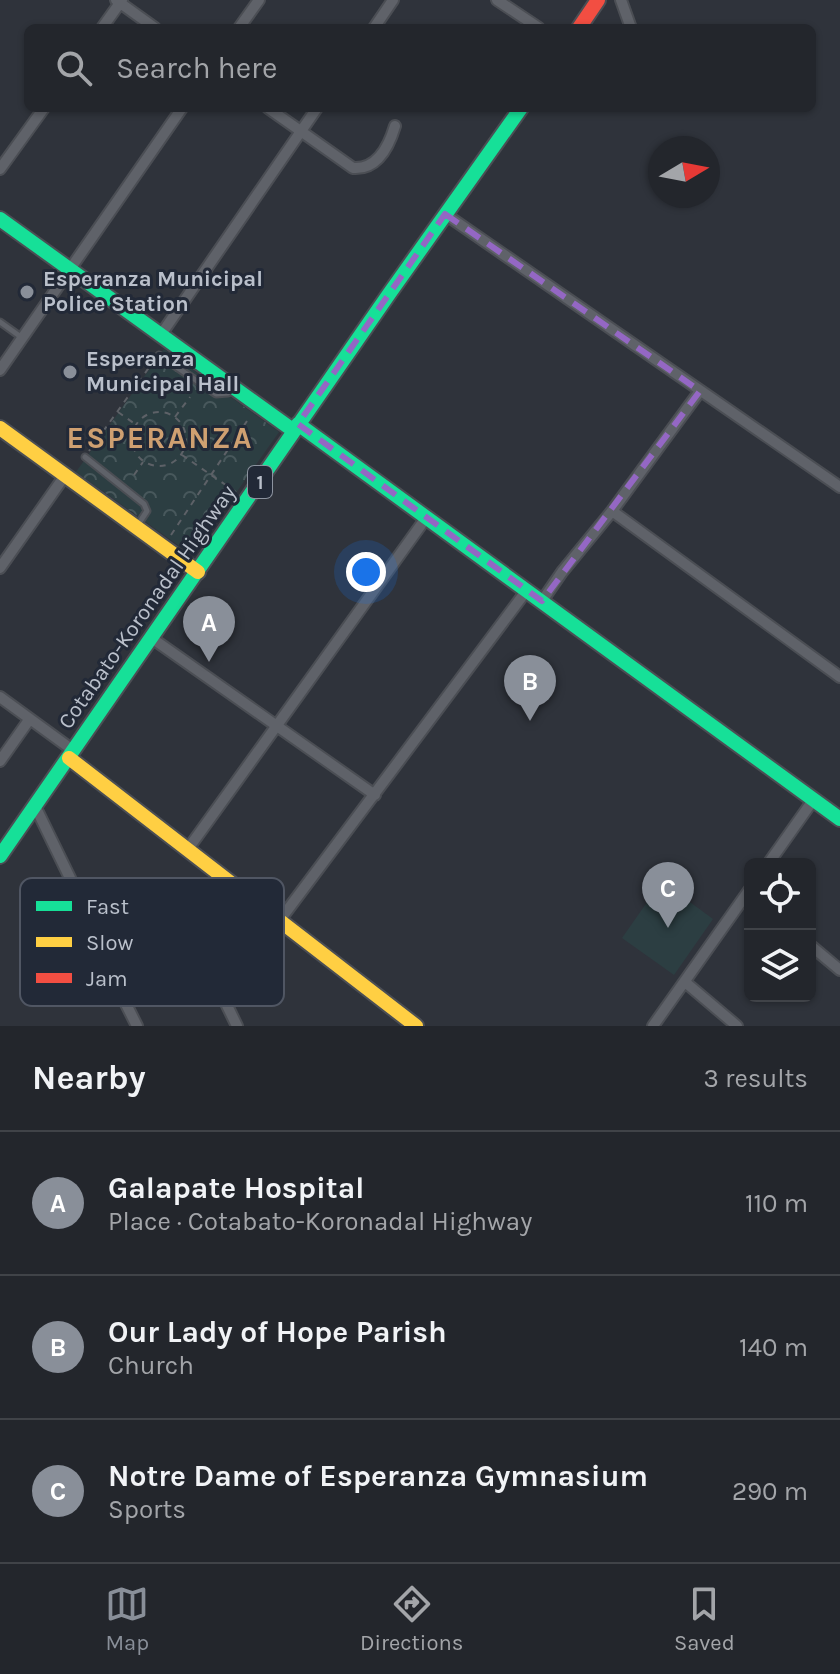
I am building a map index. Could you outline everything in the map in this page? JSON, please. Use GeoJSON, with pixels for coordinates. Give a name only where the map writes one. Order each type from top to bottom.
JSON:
{"type":"FeatureCollection","features":[{"type":"Feature","properties":{"kind":"main road"},"geometry":{"type":"LineString","coordinates":[[582,24],[598,0]]}},
{"type":"Feature","properties":{"kind":"main road","name":"Cotabato-Koronadal Highway"},"geometry":{"type":"LineString","coordinates":[[0,856],[518,112]]}},
{"type":"Feature","properties":{"kind":"main road"},"geometry":{"type":"LineString","coordinates":[[0,219],[160,336],[527,590],[840,818]]}},
{"type":"Feature","properties":{"kind":"main road"},"geometry":{"type":"LineString","coordinates":[[0,428],[198,572]]}},
{"type":"Feature","properties":{"kind":"main road"},"geometry":{"type":"LineString","coordinates":[[72,754],[226,878]]}},
{"type":"Feature","properties":{"kind":"main road"},"geometry":{"type":"LineString","coordinates":[[284,923],[416,1026]]}},
{"type":"Feature","properties":{"kind":"street"},"geometry":{"type":"LineString","coordinates":[[242,24],[259,0]]}},
{"type":"Feature","properties":{"kind":"street"},"geometry":{"type":"LineString","coordinates":[[377,24],[393,0]]}},
{"type":"Feature","properties":{"kind":"street"},"geometry":{"type":"LineString","coordinates":[[497,0],[533,24]]}},
{"type":"Feature","properties":{"kind":"street"},"geometry":{"type":"LineString","coordinates":[[621,0],[630,24]]}},
{"type":"Feature","properties":{"kind":"street"},"geometry":{"type":"LineString","coordinates":[[105,24],[119,1],[150,24]]}},
{"type":"Feature","properties":{"kind":"street"},"geometry":{"type":"LineString","coordinates":[[0,169],[41,112]]}},
{"type":"Feature","properties":{"kind":"street"},"geometry":{"type":"LineString","coordinates":[[0,370],[179,112]]}},
{"type":"Feature","properties":{"kind":"street"},"geometry":{"type":"LineString","coordinates":[[274,112],[344,163],[361,169],[386,151],[395,126]]}},
{"type":"Feature","properties":{"kind":"street"},"geometry":{"type":"LineString","coordinates":[[160,336],[314,112]]}},
{"type":"Feature","properties":{"kind":"street"},"geometry":{"type":"LineString","coordinates":[[445,214],[840,487]]}},
{"type":"Feature","properties":{"kind":"street"},"geometry":{"type":"LineString","coordinates":[[542,601],[700,391]]}},
{"type":"Feature","properties":{"kind":"street"},"geometry":{"type":"LineString","coordinates":[[0,568],[66,474]]}},
{"type":"Feature","properties":{"kind":"street"},"geometry":{"type":"LineString","coordinates":[[612,511],[840,677]]}},
{"type":"Feature","properties":{"kind":"street"},"geometry":{"type":"LineString","coordinates":[[188,849],[426,518]]}},
{"type":"Feature","properties":{"kind":"street"},"geometry":{"type":"LineString","coordinates":[[284,915],[527,590]]}},
{"type":"Feature","properties":{"kind":"street"},"geometry":{"type":"LineString","coordinates":[[153,639],[375,795]]}},
{"type":"Feature","properties":{"kind":"street"},"geometry":{"type":"LineString","coordinates":[[0,697],[72,754]]}},
{"type":"Feature","properties":{"kind":"street"},"geometry":{"type":"LineString","coordinates":[[0,761],[29,720]]}},
{"type":"Feature","properties":{"kind":"street"},"geometry":{"type":"LineString","coordinates":[[772,858],[814,799]]}},
{"type":"Feature","properties":{"kind":"street"},"geometry":{"type":"LineString","coordinates":[[35,806],[70,878]]}},
{"type":"Feature","properties":{"kind":"street"},"geometry":{"type":"LineString","coordinates":[[653,1026],[744,900]]}},
{"type":"Feature","properties":{"kind":"street"},"geometry":{"type":"LineString","coordinates":[[816,950],[840,970]]}},
{"type":"Feature","properties":{"kind":"street"},"geometry":{"type":"LineString","coordinates":[[685,982],[737,1026]]}},
{"type":"Feature","properties":{"kind":"street"},"geometry":{"type":"LineString","coordinates":[[127,1006],[137,1026]]}},
{"type":"Feature","properties":{"kind":"street"},"geometry":{"type":"LineString","coordinates":[[227,1006],[237,1026]]}},
{"type":"Feature","properties":{"kind":"lane"},"geometry":{"type":"LineString","coordinates":[[0,322],[21,337]]}},
{"type":"Feature","properties":{"kind":"lane"},"geometry":{"type":"LineString","coordinates":[[159,355],[216,394],[228,393],[233,386]]}},
{"type":"Feature","properties":{"kind":"lane"},"geometry":{"type":"LineString","coordinates":[[85,457],[144,504],[147,511],[137,526]]}},
{"type":"Feature","properties":{"kind":"path"},"geometry":{"type":"LineString","coordinates":[[85,457],[159,355]]}},
{"type":"Feature","properties":{"kind":"path"},"geometry":{"type":"LineString","coordinates":[[174,418],[190,397]]}},
{"type":"Feature","properties":{"kind":"path"},"geometry":{"type":"LineString","coordinates":[[116,411],[136,425]]}},
{"type":"Feature","properties":{"kind":"path"},"geometry":{"type":"LineString","coordinates":[[157,413],[174,418],[185,435],[181,454],[164,466],[143,461],[132,440],[136,425],[145,416],[157,413]]}},
{"type":"Feature","properties":{"kind":"path"},"geometry":{"type":"LineString","coordinates":[[171,535],[247,421]]}},
{"type":"Feature","properties":{"kind":"path"},"geometry":{"type":"LineString","coordinates":[[181,454],[248,500]]}},
{"type":"Feature","properties":{"kind":"path"},"geometry":{"type":"LineString","coordinates":[[134,475],[143,461]]}},
{"type":"Feature","properties":{"kind":"highlighted area"},"geometry":{"type":"Polygon","coordinates":[[[445,214],[700,391],[542,601],[298,424],[445,214]]]}},
{"type":"Feature","properties":{"kind":"green space"},"geometry":{"type":"Polygon","coordinates":[[[164,349],[279,432],[192,555],[76,472],[164,349]]]}},
{"type":"Feature","properties":{"kind":"green space"},"geometry":{"type":"Polygon","coordinates":[[[668,886],[713,919],[674,975],[622,938],[657,888],[668,886]]]}},
{"type":"Feature","properties":{"kind":"traffic: fast"},"geometry":{"type":"LineString","coordinates":[[0,856],[518,112]]}},
{"type":"Feature","properties":{"kind":"traffic: fast"},"geometry":{"type":"LineString","coordinates":[[0,219],[294,431]]}},
{"type":"Feature","properties":{"kind":"traffic: fast"},"geometry":{"type":"LineString","coordinates":[[298,424],[840,819]]}},
{"type":"Feature","properties":{"kind":"traffic: slow"},"geometry":{"type":"LineString","coordinates":[[0,428],[198,572]]}},
{"type":"Feature","properties":{"kind":"traffic: slow"},"geometry":{"type":"LineString","coordinates":[[69,758],[224,878]]}},
{"type":"Feature","properties":{"kind":"traffic: slow"},"geometry":{"type":"LineString","coordinates":[[284,924],[416,1026]]}},
{"type":"Feature","properties":{"kind":"traffic: jam"},"geometry":{"type":"LineString","coordinates":[[582,24],[598,0]]}},
{"type":"Feature","properties":{"kind":"place","name":"Esperanza Municipal Police Station"},"geometry":{"type":"Point","coordinates":[27,292]}},
{"type":"Feature","properties":{"kind":"place","name":"Esperanza Municipal Hall"},"geometry":{"type":"Point","coordinates":[70,372]}},
{"type":"Feature","properties":{"kind":"place","name":"Galapate Hospital"},"geometry":{"type":"Point","coordinates":[209,662]}},
{"type":"Feature","properties":{"kind":"place","name":"Our Lady of Hope Parish"},"geometry":{"type":"Point","coordinates":[530,721]}},
{"type":"Feature","properties":{"kind":"place","name":"Notre Dame of Esperanza Gymnasium"},"geometry":{"type":"Point","coordinates":[668,928]}},
{"type":"Feature","properties":{"kind":"district","name":"ESPERANZA"},"geometry":{"type":"Point","coordinates":[160,438]}}]}
